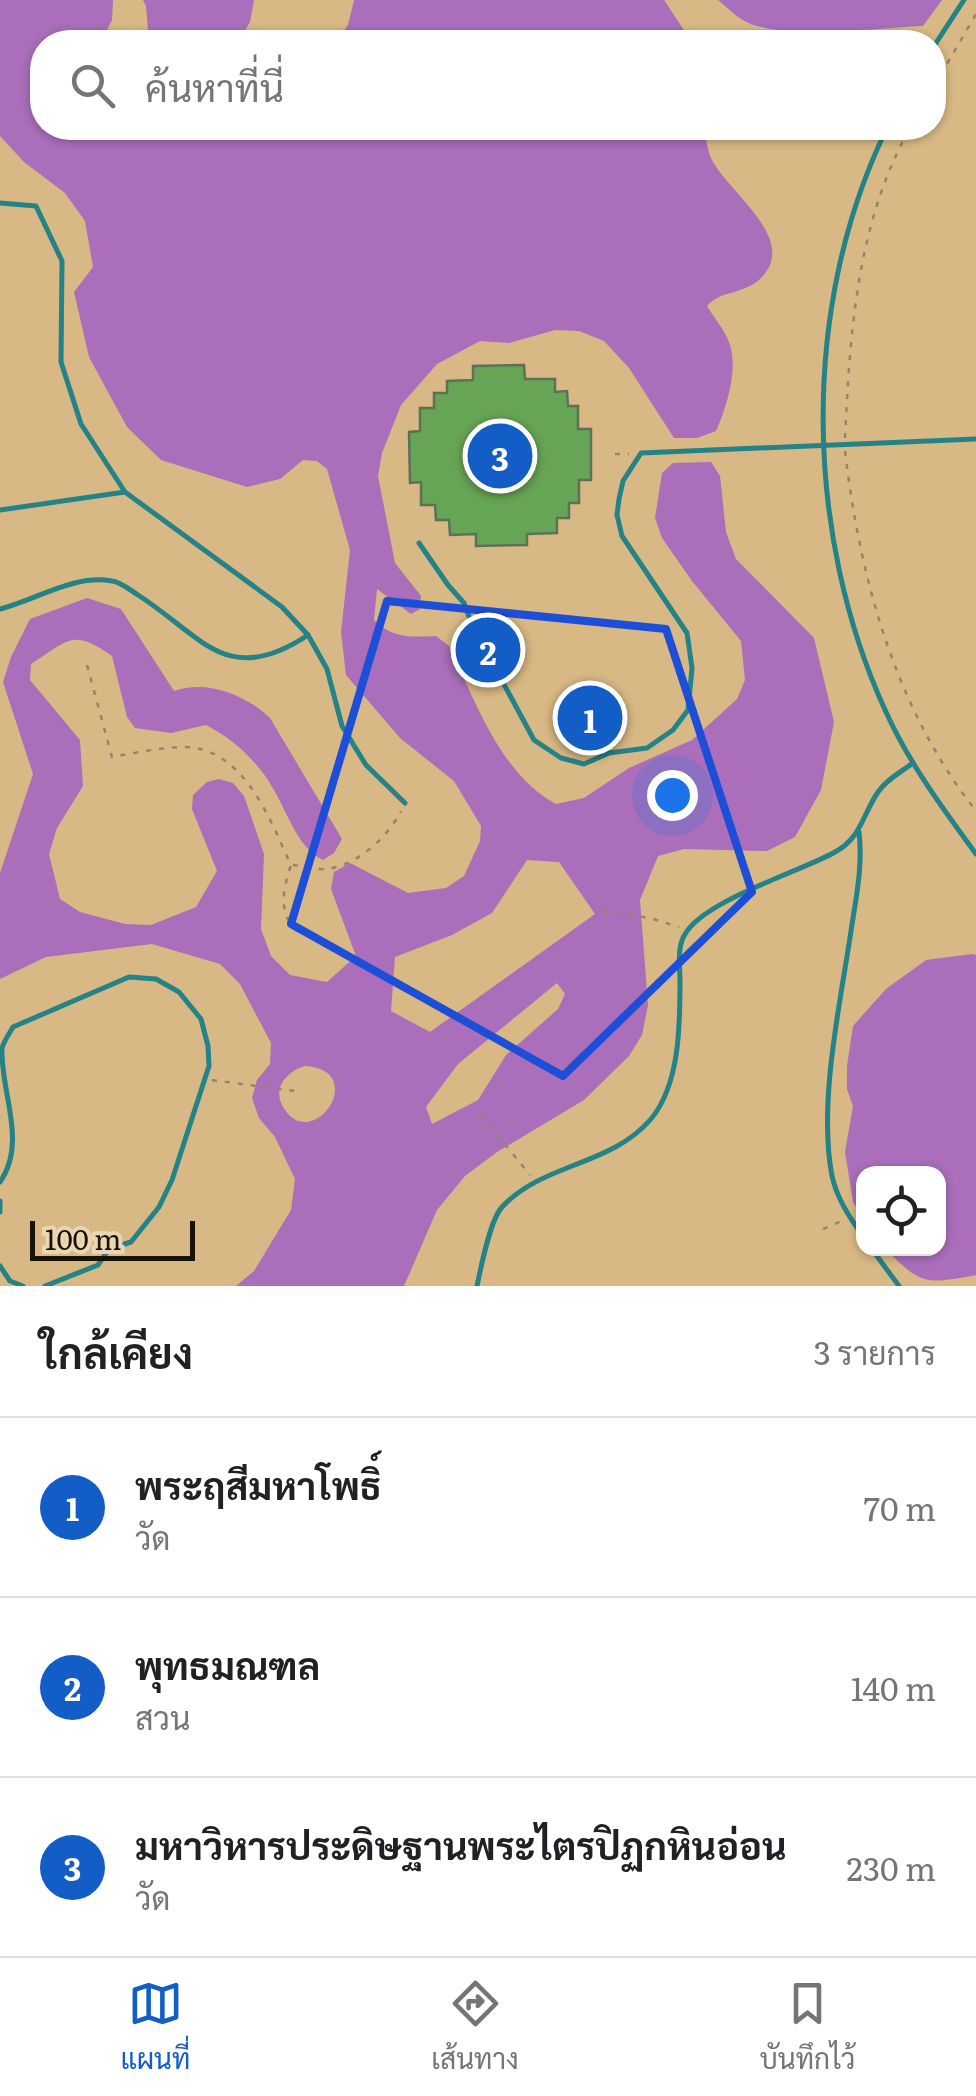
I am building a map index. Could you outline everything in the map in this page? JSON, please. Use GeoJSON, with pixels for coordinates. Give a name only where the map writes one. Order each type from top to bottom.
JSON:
{"type":"FeatureCollection","features":[{"type":"Feature","properties":{"kind":"lane"},"geometry":{"type":"LineString","coordinates":[[944,30],[964,0]]}},
{"type":"Feature","properties":{"kind":"lane"},"geometry":{"type":"LineString","coordinates":[[881,140],[850,223],[838,275],[824,396],[824,448],[833,536],[847,601],[886,714],[913,763],[976,854]]}},
{"type":"Feature","properties":{"kind":"lane"},"geometry":{"type":"LineString","coordinates":[[0,203],[36,206],[62,260],[61,362],[81,424],[125,492],[282,607],[308,635],[326,669],[342,726],[366,765],[405,803]]}},
{"type":"Feature","properties":{"kind":"lane"},"geometry":{"type":"LineString","coordinates":[[419,543],[448,586],[464,602],[472,627],[534,740],[560,758],[584,764],[610,752],[647,748],[674,730],[688,710],[692,668],[687,633],[629,549],[620,526],[623,481],[641,454],[976,439]]}},
{"type":"Feature","properties":{"kind":"lane"},"geometry":{"type":"LineString","coordinates":[[0,510],[125,492]]}},
{"type":"Feature","properties":{"kind":"lane"},"geometry":{"type":"LineString","coordinates":[[0,609],[86,580],[115,581],[152,604],[203,646],[235,658],[264,656],[308,635]]}},
{"type":"Feature","properties":{"kind":"lane"},"geometry":{"type":"LineString","coordinates":[[477,1286],[500,1209],[536,1182],[622,1146],[660,1105],[670,1082],[680,1024],[680,947],[688,930],[739,895],[836,852],[859,832],[878,792],[913,763]]}},
{"type":"Feature","properties":{"kind":"lane"},"geometry":{"type":"LineString","coordinates":[[856,1227],[832,1176],[829,1128],[834,1043],[860,875],[859,832]]}},
{"type":"Feature","properties":{"kind":"lane"},"geometry":{"type":"LineString","coordinates":[[0,1182],[10,1161],[2,1045],[13,1027],[128,977],[156,978],[180,992],[201,1019],[209,1066],[172,1180],[159,1206],[130,1242],[109,1249],[98,1266],[45,1286]]}},
{"type":"Feature","properties":{"kind":"lane"},"geometry":{"type":"LineString","coordinates":[[0,1200],[0,1212]]}},
{"type":"Feature","properties":{"kind":"lane"},"geometry":{"type":"LineString","coordinates":[[878,1256],[899,1286]]}},
{"type":"Feature","properties":{"kind":"lane"},"geometry":{"type":"LineString","coordinates":[[0,1266],[10,1282],[23,1286]]}},
{"type":"Feature","properties":{"kind":"path"},"geometry":{"type":"LineString","coordinates":[[946,64],[976,14]]}},
{"type":"Feature","properties":{"kind":"path"},"geometry":{"type":"LineString","coordinates":[[903,140],[867,235],[850,340],[844,447],[854,522],[881,628],[913,713],[976,811]]}},
{"type":"Feature","properties":{"kind":"path"},"geometry":{"type":"LineString","coordinates":[[614,454],[641,454]]}},
{"type":"Feature","properties":{"kind":"path"},"geometry":{"type":"LineString","coordinates":[[86,665],[112,757],[185,747],[212,754],[245,776],[291,864],[282,893],[288,924],[299,933]]}},
{"type":"Feature","properties":{"kind":"path"},"geometry":{"type":"LineString","coordinates":[[291,864],[326,869],[360,856],[392,830],[405,803]]}},
{"type":"Feature","properties":{"kind":"path"},"geometry":{"type":"LineString","coordinates":[[602,911],[650,918],[688,930]]}},
{"type":"Feature","properties":{"kind":"path"},"geometry":{"type":"LineString","coordinates":[[204,1078],[295,1090]]}},
{"type":"Feature","properties":{"kind":"path"},"geometry":{"type":"LineString","coordinates":[[480,1114],[536,1182]]}},
{"type":"Feature","properties":{"kind":"path"},"geometry":{"type":"LineString","coordinates":[[823,1228],[850,1218]]}},
{"type":"Feature","properties":{"kind":"highlighted area"},"geometry":{"type":"Polygon","coordinates":[[[387,601],[666,629],[752,892],[563,1076],[291,924],[387,601]]]}},
{"type":"Feature","properties":{"kind":"shaded area"},"geometry":{"type":"Polygon","coordinates":[[[0,0],[976,0],[976,1286],[0,1286],[0,0]]]}},
{"type":"Feature","properties":{"kind":"shaded area"},"geometry":{"type":"Polygon","coordinates":[[[0,0],[113,0],[107,30],[30,30],[30,140],[707,140],[719,171],[767,232],[771,263],[761,278],[707,306],[727,337],[733,363],[728,399],[716,431],[697,438],[674,438],[629,368],[604,341],[579,331],[555,330],[509,343],[480,341],[437,364],[401,405],[382,453],[378,476],[395,563],[421,596],[420,609],[411,614],[377,589],[374,620],[395,634],[436,636],[449,646],[504,755],[536,791],[556,804],[584,798],[629,768],[692,740],[737,699],[745,680],[741,641],[692,581],[662,538],[655,518],[662,473],[673,463],[711,462],[720,476],[726,532],[736,559],[814,638],[834,722],[821,790],[795,837],[767,851],[684,849],[658,856],[640,900],[648,1005],[642,1035],[629,1056],[584,1100],[497,1152],[465,1176],[437,1210],[404,1286],[236,1286],[254,1271],[291,1210],[295,1179],[275,1137],[259,1118],[252,1098],[257,1080],[270,1064],[271,1043],[240,984],[220,964],[152,944],[46,957],[0,979],[0,873],[33,774],[3,682],[30,619],[87,598],[121,609],[174,691],[200,687],[225,691],[250,702],[270,718],[342,839],[334,853],[323,860],[314,855],[300,839],[261,770],[236,745],[206,725],[171,733],[135,728],[127,717],[112,656],[88,642],[71,640],[31,664],[30,680],[80,740],[83,786],[57,828],[49,854],[60,899],[80,912],[125,924],[151,925],[196,907],[217,871],[192,809],[193,795],[207,782],[219,779],[233,783],[244,796],[264,854],[261,929],[271,956],[290,975],[327,982],[356,956],[331,889],[334,872],[350,863],[408,893],[446,888],[464,876],[480,841],[481,826],[454,781],[400,738],[346,675],[341,632],[350,550],[327,469],[317,461],[303,460],[280,479],[247,487],[161,460],[127,427],[89,357],[74,292],[93,267],[85,221],[65,193],[24,162],[0,136],[0,0]],[[527,860],[492,913],[452,935],[395,957],[391,1011],[430,1032],[595,914],[559,862],[527,860]],[[557,983],[458,1064],[426,1107],[432,1124],[478,1100],[506,1055],[558,1009],[565,994],[557,983]],[[305,1066],[287,1076],[279,1093],[283,1107],[295,1119],[308,1122],[320,1117],[335,1094],[333,1081],[324,1071],[305,1066]]]}},
{"type":"Feature","properties":{"kind":"shaded area"},"geometry":{"type":"Polygon","coordinates":[[[143,0],[254,0],[245,30],[148,30],[143,0]]]}},
{"type":"Feature","properties":{"kind":"shaded area"},"geometry":{"type":"Polygon","coordinates":[[[354,0],[664,0],[684,30],[344,30],[354,0]]]}},
{"type":"Feature","properties":{"kind":"shaded area"},"geometry":{"type":"Polygon","coordinates":[[[718,0],[942,0],[923,26],[775,30],[751,24],[718,0]]]}},
{"type":"Feature","properties":{"kind":"shaded area"},"geometry":{"type":"Polygon","coordinates":[[[976,955],[976,1275],[946,1280],[917,1276],[893,1256],[946,1256],[946,1166],[856,1166],[856,1207],[845,1152],[853,1106],[847,1089],[847,1066],[853,1026],[886,989],[926,960],[976,955]]]}},
{"type":"Feature","properties":{"kind":"building"},"geometry":{"type":"Polygon","coordinates":[[[524,365],[525,379],[555,379],[555,392],[567,391],[568,406],[578,406],[578,429],[591,429],[591,480],[579,480],[579,503],[569,503],[569,518],[557,518],[557,533],[527,534],[527,545],[476,546],[476,534],[450,535],[449,520],[436,520],[435,505],[421,505],[421,482],[410,483],[409,432],[420,431],[420,408],[434,408],[434,393],[447,393],[447,381],[473,380],[473,366],[524,365]]]}},
{"type":"Feature","properties":{"kind":"building"},"geometry":{"type":"Polygon","coordinates":[[[590,704],[604,713],[605,719],[596,733],[590,734],[576,725],[575,719],[584,705],[590,704]]]}},
{"type":"Feature","properties":{"kind":"place","name":"มหาวิหารประดิษฐานพระไตรปิฏกหินอ่อน"},"geometry":{"type":"Point","coordinates":[500,456]}},
{"type":"Feature","properties":{"kind":"place","name":"พุทธมณฑล"},"geometry":{"type":"Point","coordinates":[488,650]}},
{"type":"Feature","properties":{"kind":"place","name":"พระฤสีมหาโพธิ์"},"geometry":{"type":"Point","coordinates":[590,718]}}]}
